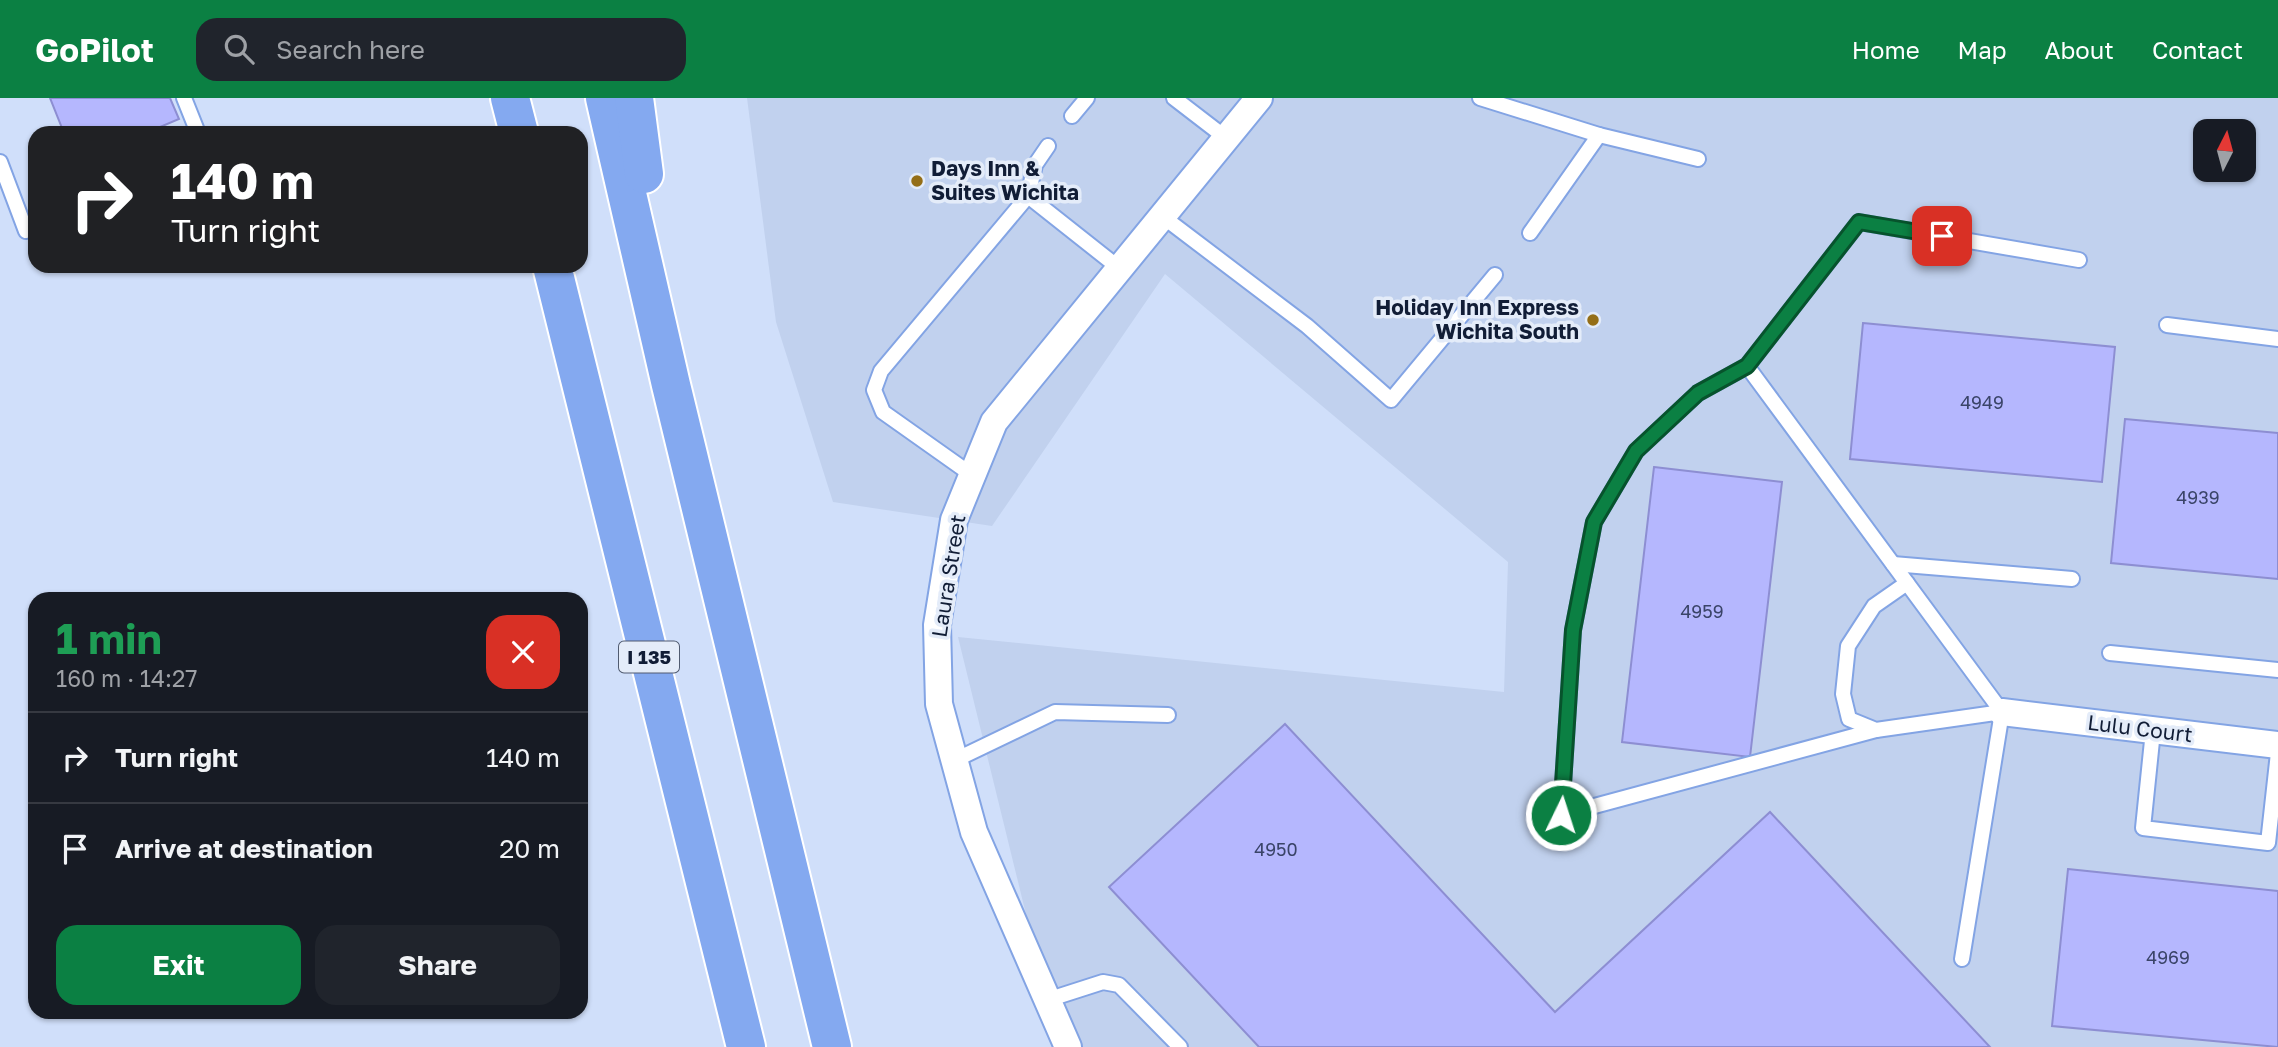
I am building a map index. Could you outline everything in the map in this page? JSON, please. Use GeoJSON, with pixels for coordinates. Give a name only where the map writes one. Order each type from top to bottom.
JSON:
{"type":"FeatureCollection","features":[{"type":"Feature","properties":{"kind":"highway"},"geometry":{"type":"LineString","coordinates":[[510,98],[517,126]]}},
{"type":"Feature","properties":{"kind":"highway"},"geometry":{"type":"LineString","coordinates":[[605,98],[671,385],[832,1047]]}},
{"type":"Feature","properties":{"kind":"highway"},"geometry":{"type":"LineString","coordinates":[[634,98],[671,385]]}},
{"type":"Feature","properties":{"kind":"highway","name":"I 135"},"geometry":{"type":"LineString","coordinates":[[554,273],[746,1047]]}},
{"type":"Feature","properties":{"kind":"street","name":"Laura Street"},"geometry":{"type":"LineString","coordinates":[[1068,1047],[974,832],[939,704],[937,625],[954,520],[994,422],[1259,98]]}},
{"type":"Feature","properties":{"kind":"street","name":"Lulu Court"},"geometry":{"type":"LineString","coordinates":[[2002,712],[2278,745]]}},
{"type":"Feature","properties":{"kind":"lane"},"geometry":{"type":"LineString","coordinates":[[184,98],[195,126]]}},
{"type":"Feature","properties":{"kind":"lane"},"geometry":{"type":"LineString","coordinates":[[1072,116],[1087,98]]}},
{"type":"Feature","properties":{"kind":"lane"},"geometry":{"type":"LineString","coordinates":[[1174,98],[1226,138]]}},
{"type":"Feature","properties":{"kind":"lane"},"geometry":{"type":"LineString","coordinates":[[1480,98],[1599,135],[1698,159]]}},
{"type":"Feature","properties":{"kind":"lane"},"geometry":{"type":"LineString","coordinates":[[1530,233],[1599,135]]}},
{"type":"Feature","properties":{"kind":"lane"},"geometry":{"type":"LineString","coordinates":[[972,475],[883,412],[874,390],[881,371],[1028,196],[1035,164],[1048,146]]}},
{"type":"Feature","properties":{"kind":"lane"},"geometry":{"type":"LineString","coordinates":[[0,162],[28,231]]}},
{"type":"Feature","properties":{"kind":"lane"},"geometry":{"type":"LineString","coordinates":[[1028,196],[1119,268]]}},
{"type":"Feature","properties":{"kind":"lane"},"geometry":{"type":"LineString","coordinates":[[1161,216],[1307,326],[1391,400],[1495,275]]}},
{"type":"Feature","properties":{"kind":"lane"},"geometry":{"type":"LineString","coordinates":[[2002,712],[1876,730],[1561,815],[1573,630],[1594,522],[1636,451],[1698,393],[1747,366],[1859,222],[2079,260]]}},
{"type":"Feature","properties":{"kind":"lane"},"geometry":{"type":"LineString","coordinates":[[2167,325],[2278,339]]}},
{"type":"Feature","properties":{"kind":"lane"},"geometry":{"type":"LineString","coordinates":[[1747,366],[2002,712],[1962,959]]}},
{"type":"Feature","properties":{"kind":"lane"},"geometry":{"type":"LineString","coordinates":[[1893,564],[2072,579]]}},
{"type":"Feature","properties":{"kind":"lane"},"geometry":{"type":"LineString","coordinates":[[1876,730],[1849,719],[1843,694],[1848,646],[1874,606],[1907,583]]}},
{"type":"Feature","properties":{"kind":"lane"},"geometry":{"type":"LineString","coordinates":[[2110,653],[2278,670]]}},
{"type":"Feature","properties":{"kind":"lane"},"geometry":{"type":"LineString","coordinates":[[954,760],[1055,712],[1168,715]]}},
{"type":"Feature","properties":{"kind":"lane"},"geometry":{"type":"LineString","coordinates":[[2153,731],[2143,828],[2273,844],[2278,753]]}},
{"type":"Feature","properties":{"kind":"lane"},"geometry":{"type":"LineString","coordinates":[[1047,1000],[1103,982],[1119,985],[1180,1047]]}},
{"type":"Feature","properties":{"kind":"shaded area"},"geometry":{"type":"Polygon","coordinates":[[[747,98],[2278,98],[2278,1047],[1068,1047],[1047,1000],[958,637],[1504,692],[1508,562],[1165,274],[992,526],[833,502],[776,322],[747,98]]]}},
{"type":"Feature","properties":{"kind":"building"},"geometry":{"type":"Polygon","coordinates":[[[50,98],[170,98],[179,119],[162,126],[61,126],[50,98]]]}},
{"type":"Feature","properties":{"kind":"building"},"geometry":{"type":"Polygon","coordinates":[[[1863,323],[2115,347],[2102,482],[1850,459],[1863,323]]]}},
{"type":"Feature","properties":{"kind":"building"},"geometry":{"type":"Polygon","coordinates":[[[2125,419],[2278,433],[2278,579],[2111,563],[2125,419]]]}},
{"type":"Feature","properties":{"kind":"building"},"geometry":{"type":"Polygon","coordinates":[[[1654,467],[1782,482],[1750,757],[1622,742],[1654,467]]]}},
{"type":"Feature","properties":{"kind":"building"},"geometry":{"type":"Polygon","coordinates":[[[1285,724],[1555,1012],[1770,812],[1990,1047],[1259,1047],[1109,887],[1285,724]]]}},
{"type":"Feature","properties":{"kind":"building"},"geometry":{"type":"Polygon","coordinates":[[[2068,869],[2278,891],[2278,1047],[2052,1026],[2068,869]]]}},
{"type":"Feature","properties":{"kind":"place","name":"Days Inn & Suites Wichita"},"geometry":{"type":"Point","coordinates":[917,181]}},
{"type":"Feature","properties":{"kind":"place","name":"Holiday Inn Express Wichita South"},"geometry":{"type":"Point","coordinates":[1593,320]}},
{"type":"Feature","properties":{"kind":"route"},"geometry":{"type":"LineString","coordinates":[[1561,815],[1573,630],[1594,522],[1636,451],[1698,393],[1747,366],[1859,222],[1942,236]]}}]}
